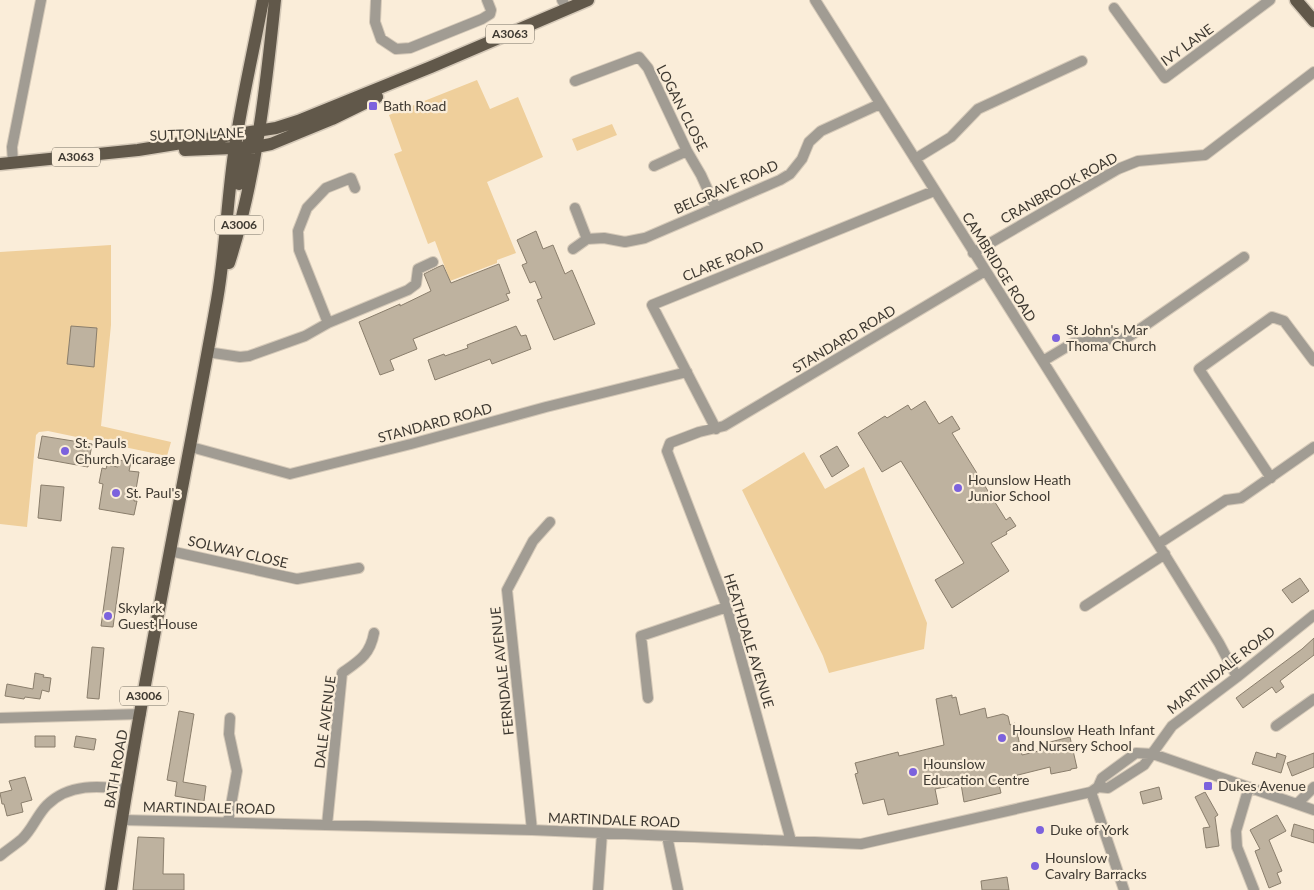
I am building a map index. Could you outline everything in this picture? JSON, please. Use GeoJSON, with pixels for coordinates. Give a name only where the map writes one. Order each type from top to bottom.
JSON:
{"type":"FeatureCollection","features":[{"type":"Feature","properties":{"kind":"main road","name":"BATH ROAD"},"geometry":{"type":"LineString","coordinates":[[111,890],[170,551],[191,448],[225,247],[246,148],[264,0]]}},
{"type":"Feature","properties":{"kind":"main road","name":"BATH ROAD"},"geometry":{"type":"LineString","coordinates":[[217,301],[234,246],[250,179],[246,148],[248,133],[274,0]]}},
{"type":"Feature","properties":{"kind":"main road","name":"A3063"},"geometry":{"type":"LineString","coordinates":[[248,133],[298,121],[431,67],[564,4],[588,0]]}},
{"type":"Feature","properties":{"kind":"main road"},"geometry":{"type":"LineString","coordinates":[[1296,0],[1312,15]]}},
{"type":"Feature","properties":{"kind":"main road","name":"A3063"},"geometry":{"type":"LineString","coordinates":[[246,148],[286,138],[332,119],[407,82],[431,67]]}},
{"type":"Feature","properties":{"kind":"main road","name":"SUTTON LANE"},"geometry":{"type":"LineString","coordinates":[[0,164],[138,150],[248,133]]}},
{"type":"Feature","properties":{"kind":"main road","name":"SUTTON LANE"},"geometry":{"type":"LineString","coordinates":[[138,150],[246,148]]}},
{"type":"Feature","properties":{"kind":"street"},"geometry":{"type":"LineString","coordinates":[[14,163],[12,147],[40,0]]}},
{"type":"Feature","properties":{"kind":"street"},"geometry":{"type":"LineString","coordinates":[[376,0],[375,22],[381,39],[396,48],[410,48],[482,19],[490,14],[491,10],[487,0]]}},
{"type":"Feature","properties":{"kind":"street","name":"CAMBRIDGE ROAD"},"geometry":{"type":"LineString","coordinates":[[815,0],[1165,554],[1219,643],[1237,677]]}},
{"type":"Feature","properties":{"kind":"street","name":"IVY LANE"},"geometry":{"type":"LineString","coordinates":[[1114,8],[1164,78],[1270,0]]}},
{"type":"Feature","properties":{"kind":"street","name":"LOGAN CLOSE"},"geometry":{"type":"LineString","coordinates":[[575,81],[638,57],[648,68],[715,206]]}},
{"type":"Feature","properties":{"kind":"street"},"geometry":{"type":"LineString","coordinates":[[915,159],[951,137],[978,109],[1082,62]]}},
{"type":"Feature","properties":{"kind":"street","name":"CRANBROOK ROAD"},"geometry":{"type":"LineString","coordinates":[[974,253],[1118,169],[1138,161],[1205,155],[1314,72]]}},
{"type":"Feature","properties":{"kind":"street","name":"BELGRAVE ROAD"},"geometry":{"type":"LineString","coordinates":[[587,239],[604,238],[625,242],[645,238],[785,177],[790,174],[802,159],[809,142],[820,131],[880,104]]}},
{"type":"Feature","properties":{"kind":"street"},"geometry":{"type":"LineString","coordinates":[[654,166],[687,150]]}},
{"type":"Feature","properties":{"kind":"street"},"geometry":{"type":"LineString","coordinates":[[328,323],[299,250],[298,231],[307,208],[326,188],[351,178],[355,188]]}},
{"type":"Feature","properties":{"kind":"street","name":"CLARE ROAD"},"geometry":{"type":"LineString","coordinates":[[716,429],[652,305],[934,190]]}},
{"type":"Feature","properties":{"kind":"street"},"geometry":{"type":"LineString","coordinates":[[573,249],[587,239],[575,208]]}},
{"type":"Feature","properties":{"kind":"street"},"geometry":{"type":"LineString","coordinates":[[1042,361],[1073,343],[1127,338],[1244,257]]}},
{"type":"Feature","properties":{"kind":"street"},"geometry":{"type":"LineString","coordinates":[[207,352],[240,357],[249,356],[305,336],[328,323],[408,290],[416,284],[418,269],[433,262]]}},
{"type":"Feature","properties":{"kind":"street","name":"STANDARD ROAD"},"geometry":{"type":"LineString","coordinates":[[716,429],[985,271]]}},
{"type":"Feature","properties":{"kind":"street"},"geometry":{"type":"LineString","coordinates":[[1271,478],[1199,369],[1272,318],[1284,321],[1314,361]]}},
{"type":"Feature","properties":{"kind":"street","name":"STANDARD ROAD"},"geometry":{"type":"LineString","coordinates":[[191,448],[290,474],[687,372]]}},
{"type":"Feature","properties":{"kind":"street","name":"HEATHDALE AVENUE"},"geometry":{"type":"LineString","coordinates":[[716,429],[699,432],[670,442],[667,451],[727,607],[791,841]]}},
{"type":"Feature","properties":{"kind":"street"},"geometry":{"type":"LineString","coordinates":[[1158,544],[1226,500],[1241,498],[1314,447]]}},
{"type":"Feature","properties":{"kind":"street","name":"FERNDALE AVENUE"},"geometry":{"type":"LineString","coordinates":[[532,830],[507,590],[533,541],[550,522]]}},
{"type":"Feature","properties":{"kind":"street","name":"SOLWAY CLOSE"},"geometry":{"type":"LineString","coordinates":[[170,551],[297,579],[359,568]]}},
{"type":"Feature","properties":{"kind":"street"},"geometry":{"type":"LineString","coordinates":[[1085,606],[1165,554]]}},
{"type":"Feature","properties":{"kind":"street"},"geometry":{"type":"LineString","coordinates":[[648,698],[641,636],[727,607]]}},
{"type":"Feature","properties":{"kind":"street","name":"MARTINDALE ROAD"},"geometry":{"type":"LineString","coordinates":[[1153,754],[1172,726],[1314,615]]}},
{"type":"Feature","properties":{"kind":"street","name":"DALE AVENUE"},"geometry":{"type":"LineString","coordinates":[[327,825],[342,673],[361,660],[372,645],[374,634]]}},
{"type":"Feature","properties":{"kind":"street"},"geometry":{"type":"LineString","coordinates":[[1276,726],[1314,699]]}},
{"type":"Feature","properties":{"kind":"street"},"geometry":{"type":"LineString","coordinates":[[0,718],[141,714]]}},
{"type":"Feature","properties":{"kind":"street"},"geometry":{"type":"LineString","coordinates":[[228,822],[237,771],[229,734],[230,718]]}},
{"type":"Feature","properties":{"kind":"street"},"geometry":{"type":"LineString","coordinates":[[1124,890],[1094,790],[1102,778],[1136,752],[1153,754],[1314,810]]}},
{"type":"Feature","properties":{"kind":"street"},"geometry":{"type":"LineString","coordinates":[[0,856],[21,840],[47,806],[62,794],[84,787],[96,786],[128,789]]}},
{"type":"Feature","properties":{"kind":"street"},"geometry":{"type":"LineString","coordinates":[[1249,787],[1236,831],[1237,847],[1254,890]]}},
{"type":"Feature","properties":{"kind":"street"},"geometry":{"type":"LineString","coordinates":[[1296,804],[1314,787]]}},
{"type":"Feature","properties":{"kind":"street","name":"MARTINDALE ROAD"},"geometry":{"type":"LineString","coordinates":[[122,820],[532,830],[861,844],[1094,790]]}},
{"type":"Feature","properties":{"kind":"street"},"geometry":{"type":"LineString","coordinates":[[598,890],[602,833]]}},
{"type":"Feature","properties":{"kind":"street"},"geometry":{"type":"LineString","coordinates":[[667,836],[678,890]]}},
{"type":"Feature","properties":{"kind":"shaded area"},"geometry":{"type":"Polygon","coordinates":[[[477,80],[490,109],[518,97],[543,157],[487,182],[516,253],[497,260],[497,263],[450,281],[435,241],[428,244],[394,154],[402,151],[389,115],[477,80]]]}},
{"type":"Feature","properties":{"kind":"shaded area"},"geometry":{"type":"Polygon","coordinates":[[[612,124],[617,135],[577,151],[572,139],[612,124]]]}},
{"type":"Feature","properties":{"kind":"shaded area"},"geometry":{"type":"Polygon","coordinates":[[[111,245],[111,325],[101,426],[171,442],[167,456],[48,431],[39,432],[36,435],[27,527],[0,524],[0,252],[111,245]]]}},
{"type":"Feature","properties":{"kind":"shaded area"},"geometry":{"type":"Polygon","coordinates":[[[804,452],[825,489],[864,467],[927,623],[924,649],[829,673],[823,656],[742,490],[804,452]]]}},
{"type":"Feature","properties":{"kind":"building"},"geometry":{"type":"Polygon","coordinates":[[[536,231],[543,249],[553,245],[565,274],[572,270],[595,324],[554,340],[537,300],[542,298],[535,281],[530,283],[522,265],[527,263],[517,240],[536,231]]]}},
{"type":"Feature","properties":{"kind":"building"},"geometry":{"type":"Polygon","coordinates":[[[499,264],[510,293],[506,294],[509,300],[413,339],[417,349],[390,360],[394,370],[380,375],[359,322],[400,304],[400,306],[431,291],[424,274],[438,267],[443,265],[451,283],[499,264]]]}},
{"type":"Feature","properties":{"kind":"building"},"geometry":{"type":"Polygon","coordinates":[[[71,326],[97,328],[94,367],[67,364],[71,326]]]}},
{"type":"Feature","properties":{"kind":"building"},"geometry":{"type":"Polygon","coordinates":[[[516,326],[521,336],[526,335],[531,349],[492,364],[490,359],[435,380],[428,360],[468,348],[467,345],[516,326]]]}},
{"type":"Feature","properties":{"kind":"building"},"geometry":{"type":"Polygon","coordinates":[[[925,401],[939,424],[952,416],[960,429],[952,433],[1006,520],[1010,517],[1016,526],[1006,532],[1007,534],[991,543],[1009,571],[952,608],[935,580],[964,563],[901,461],[882,472],[858,433],[885,416],[887,418],[908,405],[911,410],[925,401]]]}},
{"type":"Feature","properties":{"kind":"building","name":"St. Pauls Church Vicarage"},"geometry":{"type":"Polygon","coordinates":[[[42,436],[92,444],[88,467],[38,458],[42,436]]]}},
{"type":"Feature","properties":{"kind":"building"},"geometry":{"type":"Polygon","coordinates":[[[837,446],[849,466],[832,477],[820,456],[837,446]]]}},
{"type":"Feature","properties":{"kind":"building","name":"St. Paul's"},"geometry":{"type":"Polygon","coordinates":[[[119,460],[131,462],[129,471],[139,472],[134,501],[137,501],[134,515],[99,509],[103,484],[99,483],[102,468],[106,469],[107,465],[118,467],[119,460]]]}},
{"type":"Feature","properties":{"kind":"building"},"geometry":{"type":"Polygon","coordinates":[[[41,485],[64,487],[61,521],[38,518],[41,485]]]}},
{"type":"Feature","properties":{"kind":"building"},"geometry":{"type":"Polygon","coordinates":[[[112,547],[124,548],[113,627],[101,626],[112,547]]]}},
{"type":"Feature","properties":{"kind":"building"},"geometry":{"type":"Polygon","coordinates":[[[1300,578],[1309,591],[1292,603],[1282,590],[1300,578]]]}},
{"type":"Feature","properties":{"kind":"building"},"geometry":{"type":"Polygon","coordinates":[[[1314,638],[1314,655],[1280,681],[1284,687],[1276,693],[1272,687],[1243,708],[1236,698],[1314,638]]]}},
{"type":"Feature","properties":{"kind":"building"},"geometry":{"type":"Polygon","coordinates":[[[92,647],[104,648],[99,699],[87,698],[92,647]]]}},
{"type":"Feature","properties":{"kind":"building"},"geometry":{"type":"Polygon","coordinates":[[[35,673],[51,678],[49,692],[42,690],[40,699],[5,696],[7,684],[33,689],[35,673]]]}},
{"type":"Feature","properties":{"kind":"building"},"geometry":{"type":"Polygon","coordinates":[[[952,695],[952,698],[956,697],[960,715],[985,708],[987,718],[1003,714],[1008,716],[1010,725],[1015,723],[1022,755],[1047,749],[1046,743],[1070,737],[1077,768],[1051,774],[1050,767],[998,780],[1001,793],[964,802],[961,784],[935,789],[938,804],[888,815],[884,799],[863,804],[855,774],[858,773],[855,763],[898,752],[899,756],[944,745],[936,699],[952,695]]]}},
{"type":"Feature","properties":{"kind":"building"},"geometry":{"type":"Polygon","coordinates":[[[179,711],[194,714],[183,782],[206,786],[204,801],[175,796],[177,782],[167,780],[179,711]]]}},
{"type":"Feature","properties":{"kind":"building"},"geometry":{"type":"Polygon","coordinates":[[[35,736],[55,736],[55,747],[35,747],[35,736]]]}},
{"type":"Feature","properties":{"kind":"building"},"geometry":{"type":"Polygon","coordinates":[[[76,736],[96,739],[94,750],[74,747],[76,736]]]}},
{"type":"Feature","properties":{"kind":"building"},"geometry":{"type":"Polygon","coordinates":[[[1256,752],[1276,758],[1277,753],[1286,756],[1281,773],[1252,764],[1256,752]]]}},
{"type":"Feature","properties":{"kind":"building"},"geometry":{"type":"Polygon","coordinates":[[[1314,753],[1314,767],[1292,776],[1287,763],[1314,753]]]}},
{"type":"Feature","properties":{"kind":"building"},"geometry":{"type":"Polygon","coordinates":[[[25,777],[32,800],[21,803],[23,812],[7,816],[0,793],[12,790],[9,781],[25,777]]]}},
{"type":"Feature","properties":{"kind":"building"},"geometry":{"type":"Polygon","coordinates":[[[1159,787],[1162,799],[1143,804],[1140,792],[1159,787]]]}},
{"type":"Feature","properties":{"kind":"building"},"geometry":{"type":"Polygon","coordinates":[[[1205,792],[1218,815],[1215,817],[1219,846],[1206,848],[1203,828],[1210,827],[1195,797],[1205,792]]]}},
{"type":"Feature","properties":{"kind":"building"},"geometry":{"type":"Polygon","coordinates":[[[1277,815],[1286,831],[1269,840],[1282,871],[1277,873],[1281,883],[1269,888],[1255,851],[1260,849],[1250,830],[1277,815]]]}},
{"type":"Feature","properties":{"kind":"building"},"geometry":{"type":"Polygon","coordinates":[[[1294,824],[1314,830],[1314,843],[1291,836],[1294,824]]]}},
{"type":"Feature","properties":{"kind":"building"},"geometry":{"type":"Polygon","coordinates":[[[138,837],[164,838],[163,874],[184,874],[184,890],[133,890],[138,837]]]}},
{"type":"Feature","properties":{"kind":"building"},"geometry":{"type":"Polygon","coordinates":[[[1007,877],[1009,890],[982,890],[981,881],[1007,877]]]}},
{"type":"Feature","properties":{"kind":"place","name":"Bath Road"},"geometry":{"type":"Point","coordinates":[373,106]}},
{"type":"Feature","properties":{"kind":"place","name":"St John's Mar Thoma Church"},"geometry":{"type":"Point","coordinates":[1056,338]}},
{"type":"Feature","properties":{"kind":"place","name":"St. Pauls Church Vicarage"},"geometry":{"type":"Point","coordinates":[65,451]}},
{"type":"Feature","properties":{"kind":"place","name":"Hounslow Heath Junior School"},"geometry":{"type":"Point","coordinates":[958,488]}},
{"type":"Feature","properties":{"kind":"place","name":"St. Paul's"},"geometry":{"type":"Point","coordinates":[116,493]}},
{"type":"Feature","properties":{"kind":"place","name":"Skylark Guest House"},"geometry":{"type":"Point","coordinates":[108,616]}},
{"type":"Feature","properties":{"kind":"place","name":"Hounslow Heath Infant and Nursery School"},"geometry":{"type":"Point","coordinates":[1002,738]}},
{"type":"Feature","properties":{"kind":"place","name":"Hounslow Education Centre"},"geometry":{"type":"Point","coordinates":[913,772]}},
{"type":"Feature","properties":{"kind":"place","name":"Dukes Avenue"},"geometry":{"type":"Point","coordinates":[1208,786]}},
{"type":"Feature","properties":{"kind":"place","name":"Duke of York"},"geometry":{"type":"Point","coordinates":[1040,830]}},
{"type":"Feature","properties":{"kind":"place","name":"Hounslow Cavalry Barracks"},"geometry":{"type":"Point","coordinates":[1035,866]}}]}
